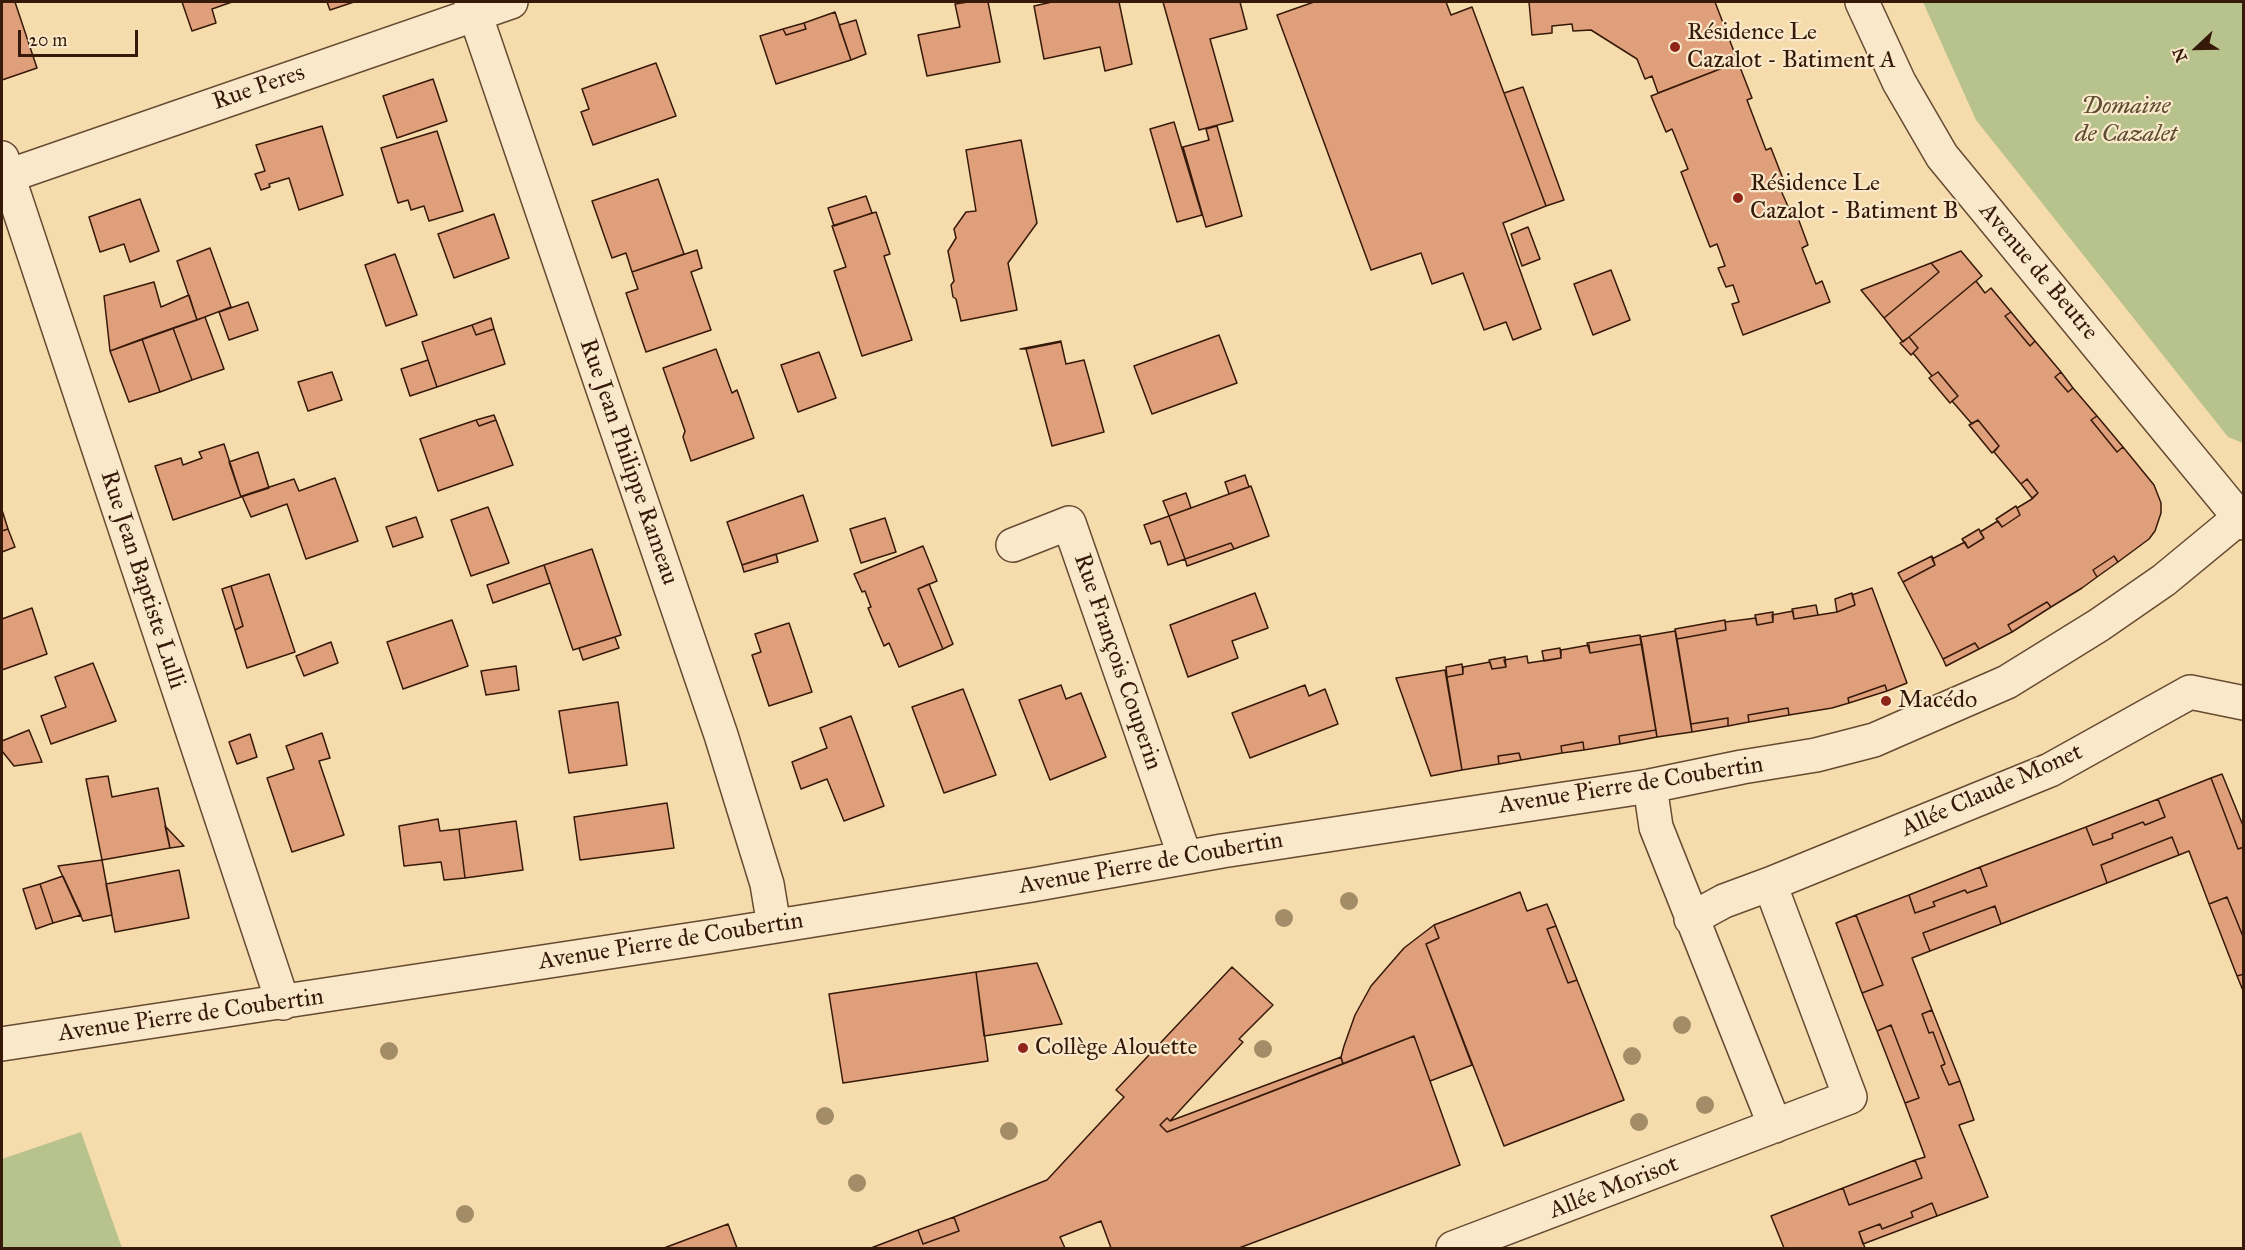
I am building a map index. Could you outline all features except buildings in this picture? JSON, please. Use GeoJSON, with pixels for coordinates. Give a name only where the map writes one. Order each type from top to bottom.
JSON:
{"type":"FeatureCollection","features":[{"type":"Feature","properties":{"kind":"street","name":"Rue Peres"},"geometry":{"type":"LineString","coordinates":[[5,167],[473,7],[511,2]]}},
{"type":"Feature","properties":{"kind":"street","name":"Avenue de Beutre"},"geometry":{"type":"LineString","coordinates":[[1862,2],[1899,82],[1942,156],[2241,521]]}},
{"type":"Feature","properties":{"kind":"street","name":"Rue Jean Philippe Rameau"},"geometry":{"type":"LineString","coordinates":[[473,7],[722,735],[767,884],[774,926]]}},
{"type":"Feature","properties":{"kind":"street","name":"Rue Jean Baptiste Lulli"},"geometry":{"type":"LineString","coordinates":[[5,167],[283,1003]]}},
{"type":"Feature","properties":{"kind":"street","name":"Avenue Pierre de Coubertin"},"geometry":{"type":"LineString","coordinates":[[2,1044],[283,1003],[1032,885],[1185,857],[1650,786],[1816,755],[1874,740],[2007,682],[2099,625],[2164,580],[2241,521]]}},
{"type":"Feature","properties":{"kind":"street","name":"Rue François Couperin"},"geometry":{"type":"LineString","coordinates":[[1014,545],[1069,523],[1185,857]]}},
{"type":"Feature","properties":{"kind":"street","name":"Allée Claude Monet"},"geometry":{"type":"LineString","coordinates":[[1691,919],[1724,901],[2050,770],[2190,692],[2244,703]]}},
{"type":"Feature","properties":{"kind":"street"},"geometry":{"type":"LineString","coordinates":[[1650,786],[1656,827],[1775,1126]]}},
{"type":"Feature","properties":{"kind":"street","name":"Allée Morisot"},"geometry":{"type":"LineString","coordinates":[[1453,1248],[1850,1097],[1770,884]]}},
{"type":"Feature","properties":{"kind":"green space","name":"Domaine de Cazalet"},"geometry":{"type":"Polygon","coordinates":[[[1923,2],[2243,2],[2243,443],[2228,437],[1976,120],[1923,2]]]}},
{"type":"Feature","properties":{"kind":"green space"},"geometry":{"type":"Polygon","coordinates":[[[81,1132],[122,1248],[2,1248],[2,1159],[81,1132]]]}},
{"type":"Feature","properties":{"kind":"place","name":"Résidence Le Cazalot - Batiment A"},"geometry":{"type":"Point","coordinates":[1675,47]}},
{"type":"Feature","properties":{"kind":"place","name":"Résidence Le Cazalot - Batiment B"},"geometry":{"type":"Point","coordinates":[1738,198]}},
{"type":"Feature","properties":{"kind":"place","name":"Macédo"},"geometry":{"type":"Point","coordinates":[1886,701]}},
{"type":"Feature","properties":{"kind":"place","name":"Collège Alouette"},"geometry":{"type":"Point","coordinates":[1023,1048]}}]}
